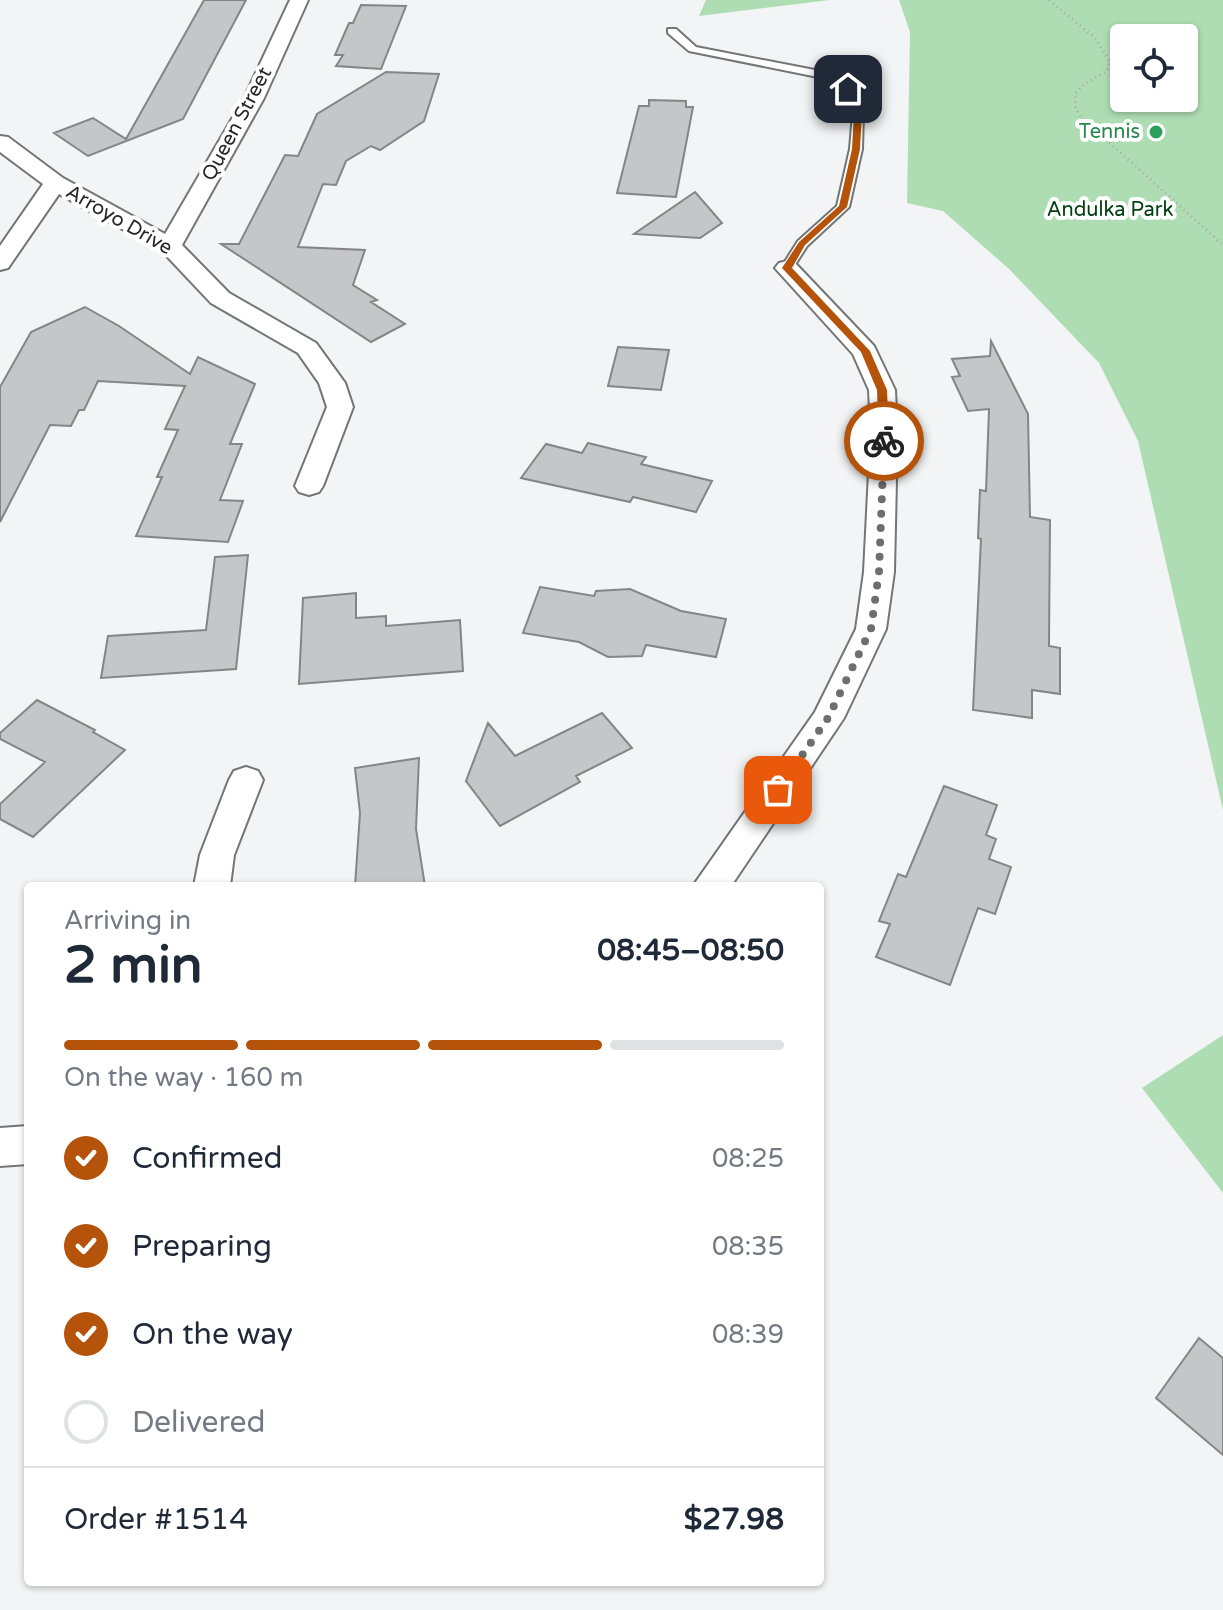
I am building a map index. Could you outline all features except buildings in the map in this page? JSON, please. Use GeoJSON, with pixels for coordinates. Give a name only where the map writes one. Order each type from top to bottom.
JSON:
{"type":"FeatureCollection","features":[{"type":"Feature","properties":{"kind":"street","name":"Queen Street"},"geometry":{"type":"LineString","coordinates":[[170,246],[254,98],[299,0]]}},
{"type":"Feature","properties":{"kind":"street","name":"Arroyo Drive"},"geometry":{"type":"LineString","coordinates":[[0,142],[55,183],[170,246],[220,298],[307,348],[332,383],[340,407],[309,486]]}},
{"type":"Feature","properties":{"kind":"street"},"geometry":{"type":"LineString","coordinates":[[0,263],[55,183]]}},
{"type":"Feature","properties":{"kind":"street"},"geometry":{"type":"LineString","coordinates":[[714,882],[828,718],[871,629],[879,572],[884,433],[882,390],[865,351],[787,268]]}},
{"type":"Feature","properties":{"kind":"street"},"geometry":{"type":"LineString","coordinates":[[213,882],[217,855],[246,780]]}},
{"type":"Feature","properties":{"kind":"street"},"geometry":{"type":"LineString","coordinates":[[0,1147],[24,1145]]}},
{"type":"Feature","properties":{"kind":"lane"},"geometry":{"type":"LineString","coordinates":[[672,31],[693,49],[821,74],[848,89],[853,97],[858,113],[856,149],[843,207],[802,244],[787,268]]}},
{"type":"Feature","properties":{"kind":"path"},"geometry":{"type":"LineString","coordinates":[[1049,0],[1095,38],[1110,62],[1107,71],[1082,84],[1074,97],[1075,108],[1082,118],[1223,245]]}},
{"type":"Feature","properties":{"kind":"green space"},"geometry":{"type":"Polygon","coordinates":[[[706,0],[830,0],[699,16],[706,0]]]}},
{"type":"Feature","properties":{"kind":"green space","name":"Andulka Park"},"geometry":{"type":"Polygon","coordinates":[[[899,0],[1223,0],[1223,810],[1138,441],[1099,363],[1009,269],[943,211],[907,203],[910,32],[899,0]]]}},
{"type":"Feature","properties":{"kind":"green space"},"geometry":{"type":"Polygon","coordinates":[[[1223,1035],[1223,1193],[1142,1088],[1223,1035]]]}},
{"type":"Feature","properties":{"kind":"way so far"},"geometry":{"type":"LineString","coordinates":[[778,790],[828,718],[871,629],[879,572],[884,441]]}},
{"type":"Feature","properties":{"kind":"place","name":"Tennis"},"geometry":{"type":"Point","coordinates":[1156,132]}},
{"type":"Feature","properties":{"kind":"route"},"geometry":{"type":"LineString","coordinates":[[848,89],[858,113],[856,149],[843,207],[802,244],[787,268],[865,351],[882,390],[884,441]]}}]}
